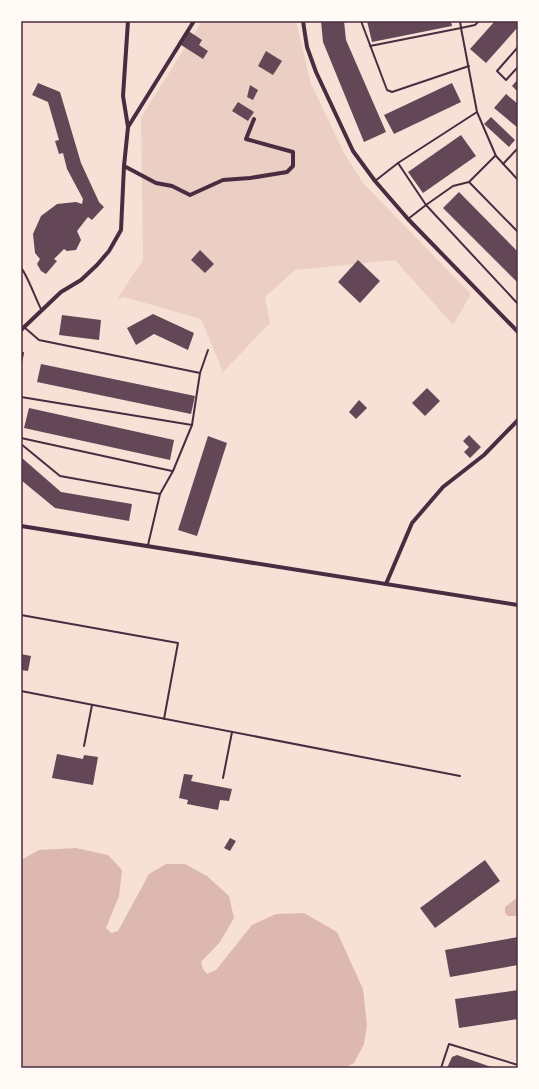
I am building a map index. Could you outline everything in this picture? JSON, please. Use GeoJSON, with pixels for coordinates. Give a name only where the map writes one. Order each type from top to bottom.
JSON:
{"type":"FeatureCollection","features":[{"type":"Feature","properties":{"kind":"street"},"geometry":{"type":"LineString","coordinates":[[22,329],[61,292],[81,280],[97,266],[109,251],[121,230],[124,166],[128,127],[123,96],[128,21]]}},
{"type":"Feature","properties":{"kind":"street"},"geometry":{"type":"LineString","coordinates":[[128,127],[194,21]]}},
{"type":"Feature","properties":{"kind":"street"},"geometry":{"type":"LineString","coordinates":[[303,21],[307,47],[353,151],[375,181],[408,219],[518,332]]}},
{"type":"Feature","properties":{"kind":"street"},"geometry":{"type":"LineString","coordinates":[[124,166],[156,183],[172,186],[190,195],[223,180],[250,178],[288,172],[293,166],[293,152],[246,139],[254,119]]}},
{"type":"Feature","properties":{"kind":"street"},"geometry":{"type":"LineString","coordinates":[[386,584],[412,523],[444,487],[484,455],[518,420]]}},
{"type":"Feature","properties":{"kind":"street"},"geometry":{"type":"LineString","coordinates":[[21,526],[518,605]]}},
{"type":"Feature","properties":{"kind":"lane"},"geometry":{"type":"LineString","coordinates":[[361,21],[387,90],[392,92],[469,66]]}},
{"type":"Feature","properties":{"kind":"lane"},"geometry":{"type":"LineString","coordinates":[[460,21],[477,112],[496,156],[518,180]]}},
{"type":"Feature","properties":{"kind":"lane"},"geometry":{"type":"LineString","coordinates":[[370,46],[475,25],[479,21]]}},
{"type":"Feature","properties":{"kind":"lane"},"geometry":{"type":"LineString","coordinates":[[518,47],[497,71],[506,80],[518,67]]}},
{"type":"Feature","properties":{"kind":"lane"},"geometry":{"type":"LineString","coordinates":[[375,181],[398,163],[477,112]]}},
{"type":"Feature","properties":{"kind":"lane"},"geometry":{"type":"LineString","coordinates":[[503,164],[518,148]]}},
{"type":"Feature","properties":{"kind":"lane"},"geometry":{"type":"LineString","coordinates":[[408,219],[453,186],[469,182],[496,156]]}},
{"type":"Feature","properties":{"kind":"lane"},"geometry":{"type":"LineString","coordinates":[[398,163],[426,205],[518,304]]}},
{"type":"Feature","properties":{"kind":"lane"},"geometry":{"type":"LineString","coordinates":[[469,182],[518,232]]}},
{"type":"Feature","properties":{"kind":"lane"},"geometry":{"type":"LineString","coordinates":[[21,268],[28,278],[29,285],[42,310]]}},
{"type":"Feature","properties":{"kind":"lane"},"geometry":{"type":"LineString","coordinates":[[22,329],[39,340],[200,373]]}},
{"type":"Feature","properties":{"kind":"lane"},"geometry":{"type":"LineString","coordinates":[[148,546],[160,494],[173,471],[192,425],[200,373],[208,350]]}},
{"type":"Feature","properties":{"kind":"lane"},"geometry":{"type":"LineString","coordinates":[[21,353],[23,353],[21,362]]}},
{"type":"Feature","properties":{"kind":"lane"},"geometry":{"type":"LineString","coordinates":[[21,397],[192,425]]}},
{"type":"Feature","properties":{"kind":"lane"},"geometry":{"type":"LineString","coordinates":[[21,438],[173,471]]}},
{"type":"Feature","properties":{"kind":"lane"},"geometry":{"type":"LineString","coordinates":[[21,444],[60,476],[160,494]]}},
{"type":"Feature","properties":{"kind":"lane"},"geometry":{"type":"LineString","coordinates":[[21,615],[178,643],[164,719]]}},
{"type":"Feature","properties":{"kind":"lane"},"geometry":{"type":"LineString","coordinates":[[21,691],[460,776]]}},
{"type":"Feature","properties":{"kind":"lane"},"geometry":{"type":"LineString","coordinates":[[84,746],[92,705]]}},
{"type":"Feature","properties":{"kind":"lane"},"geometry":{"type":"LineString","coordinates":[[223,778],[232,732]]}},
{"type":"Feature","properties":{"kind":"lane"},"geometry":{"type":"LineString","coordinates":[[442,1068],[449,1044],[518,1065]]}},
{"type":"Feature","properties":{"kind":"shaded area"},"geometry":{"type":"Polygon","coordinates":[[[202,21],[296,21],[311,84],[344,153],[363,183],[471,294],[453,325],[395,260],[295,270],[265,297],[270,323],[223,372],[201,319],[124,297],[117,299],[143,260],[141,117],[202,21]]]}},
{"type":"Feature","properties":{"kind":"shaded area"},"geometry":{"type":"Polygon","coordinates":[[[76,848],[108,855],[122,870],[119,896],[106,928],[111,933],[118,931],[149,874],[166,864],[185,864],[207,876],[229,896],[234,918],[220,942],[201,962],[203,969],[207,974],[216,970],[252,925],[276,914],[304,913],[337,932],[363,989],[367,1025],[364,1044],[354,1063],[345,1068],[21,1068],[21,860],[39,850],[76,848]]]}},
{"type":"Feature","properties":{"kind":"shaded area"},"geometry":{"type":"Polygon","coordinates":[[[518,897],[518,916],[508,916],[505,913],[505,907],[518,897]]]}},
{"type":"Feature","properties":{"kind":"building"},"geometry":{"type":"Polygon","coordinates":[[[321,21],[344,21],[346,40],[386,132],[364,142],[323,42],[321,21]]]}},
{"type":"Feature","properties":{"kind":"building"},"geometry":{"type":"Polygon","coordinates":[[[367,21],[451,21],[452,26],[372,42],[367,21]]]}},
{"type":"Feature","properties":{"kind":"building"},"geometry":{"type":"Polygon","coordinates":[[[495,21],[518,21],[518,27],[486,63],[470,49],[495,21]]]}},
{"type":"Feature","properties":{"kind":"building"},"geometry":{"type":"Polygon","coordinates":[[[187,30],[202,40],[199,45],[208,51],[203,59],[178,43],[187,30]]]}},
{"type":"Feature","properties":{"kind":"building"},"geometry":{"type":"Polygon","coordinates":[[[266,51],[282,61],[273,75],[258,66],[266,51]]]}},
{"type":"Feature","properties":{"kind":"building"},"geometry":{"type":"Polygon","coordinates":[[[518,79],[518,92],[512,86],[518,79]]]}},
{"type":"Feature","properties":{"kind":"building"},"geometry":{"type":"Polygon","coordinates":[[[38,83],[60,92],[81,163],[99,202],[104,207],[92,220],[88,217],[77,231],[81,240],[76,250],[67,251],[64,249],[54,259],[57,261],[46,274],[41,271],[37,264],[40,259],[35,253],[33,234],[41,216],[57,204],[76,202],[82,204],[83,199],[67,169],[63,153],[59,154],[55,141],[59,140],[48,102],[32,95],[38,83]]]}},
{"type":"Feature","properties":{"kind":"building"},"geometry":{"type":"Polygon","coordinates":[[[452,83],[461,102],[394,134],[384,115],[452,83]]]}},
{"type":"Feature","properties":{"kind":"building"},"geometry":{"type":"Polygon","coordinates":[[[250,85],[258,90],[253,100],[247,97],[250,85]]]}},
{"type":"Feature","properties":{"kind":"building"},"geometry":{"type":"Polygon","coordinates":[[[506,94],[518,104],[518,128],[494,108],[506,94]]]}},
{"type":"Feature","properties":{"kind":"building"},"geometry":{"type":"Polygon","coordinates":[[[238,102],[254,112],[248,121],[232,111],[238,102]]]}},
{"type":"Feature","properties":{"kind":"building"},"geometry":{"type":"Polygon","coordinates":[[[491,117],[515,140],[509,147],[484,124],[491,117]]]}},
{"type":"Feature","properties":{"kind":"building"},"geometry":{"type":"Polygon","coordinates":[[[461,135],[476,156],[423,193],[408,172],[461,135]]]}},
{"type":"Feature","properties":{"kind":"building"},"geometry":{"type":"Polygon","coordinates":[[[459,192],[518,252],[518,283],[443,208],[459,192]]]}},
{"type":"Feature","properties":{"kind":"building"},"geometry":{"type":"Polygon","coordinates":[[[200,250],[214,264],[205,273],[191,260],[200,250]]]}},
{"type":"Feature","properties":{"kind":"building"},"geometry":{"type":"Polygon","coordinates":[[[358,260],[380,281],[360,303],[338,282],[358,260]]]}},
{"type":"Feature","properties":{"kind":"building"},"geometry":{"type":"Polygon","coordinates":[[[153,314],[194,333],[188,350],[154,334],[136,345],[127,328],[153,314]]]}},
{"type":"Feature","properties":{"kind":"building"},"geometry":{"type":"Polygon","coordinates":[[[62,315],[101,320],[99,340],[59,335],[62,315]]]}},
{"type":"Feature","properties":{"kind":"building"},"geometry":{"type":"Polygon","coordinates":[[[41,364],[195,396],[191,414],[37,382],[41,364]]]}},
{"type":"Feature","properties":{"kind":"building"},"geometry":{"type":"Polygon","coordinates":[[[427,388],[440,401],[425,416],[412,403],[427,388]]]}},
{"type":"Feature","properties":{"kind":"building"},"geometry":{"type":"Polygon","coordinates":[[[359,400],[367,408],[356,419],[349,412],[359,400]]]}},
{"type":"Feature","properties":{"kind":"building"},"geometry":{"type":"Polygon","coordinates":[[[29,408],[174,440],[170,460],[24,428],[29,408]]]}},
{"type":"Feature","properties":{"kind":"building"},"geometry":{"type":"Polygon","coordinates":[[[469,435],[481,447],[470,458],[464,452],[469,447],[463,441],[469,435]]]}},
{"type":"Feature","properties":{"kind":"building"},"geometry":{"type":"Polygon","coordinates":[[[208,436],[227,443],[197,536],[178,530],[208,436]]]}},
{"type":"Feature","properties":{"kind":"building"},"geometry":{"type":"Polygon","coordinates":[[[22,458],[61,492],[132,504],[129,521],[55,508],[21,480],[22,458]]]}},
{"type":"Feature","properties":{"kind":"building"},"geometry":{"type":"Polygon","coordinates":[[[21,654],[31,656],[28,671],[21,670],[21,654]]]}},
{"type":"Feature","properties":{"kind":"building"},"geometry":{"type":"Polygon","coordinates":[[[57,754],[83,759],[84,755],[98,757],[93,785],[52,778],[57,754]]]}},
{"type":"Feature","properties":{"kind":"building"},"geometry":{"type":"Polygon","coordinates":[[[184,774],[193,775],[191,781],[232,789],[229,801],[220,800],[218,810],[187,804],[188,800],[179,798],[184,774]]]}},
{"type":"Feature","properties":{"kind":"building"},"geometry":{"type":"Polygon","coordinates":[[[230,838],[236,841],[230,851],[224,848],[230,838]]]}},
{"type":"Feature","properties":{"kind":"building"},"geometry":{"type":"Polygon","coordinates":[[[485,860],[500,881],[435,928],[420,908],[485,860]]]}},
{"type":"Feature","properties":{"kind":"building"},"geometry":{"type":"Polygon","coordinates":[[[518,937],[518,965],[450,977],[445,950],[518,937]]]}},
{"type":"Feature","properties":{"kind":"building"},"geometry":{"type":"Polygon","coordinates":[[[518,990],[518,1019],[459,1028],[455,999],[518,990]]]}},
{"type":"Feature","properties":{"kind":"building"},"geometry":{"type":"Polygon","coordinates":[[[457,1055],[494,1068],[447,1068],[452,1057],[457,1055]]]}}]}
